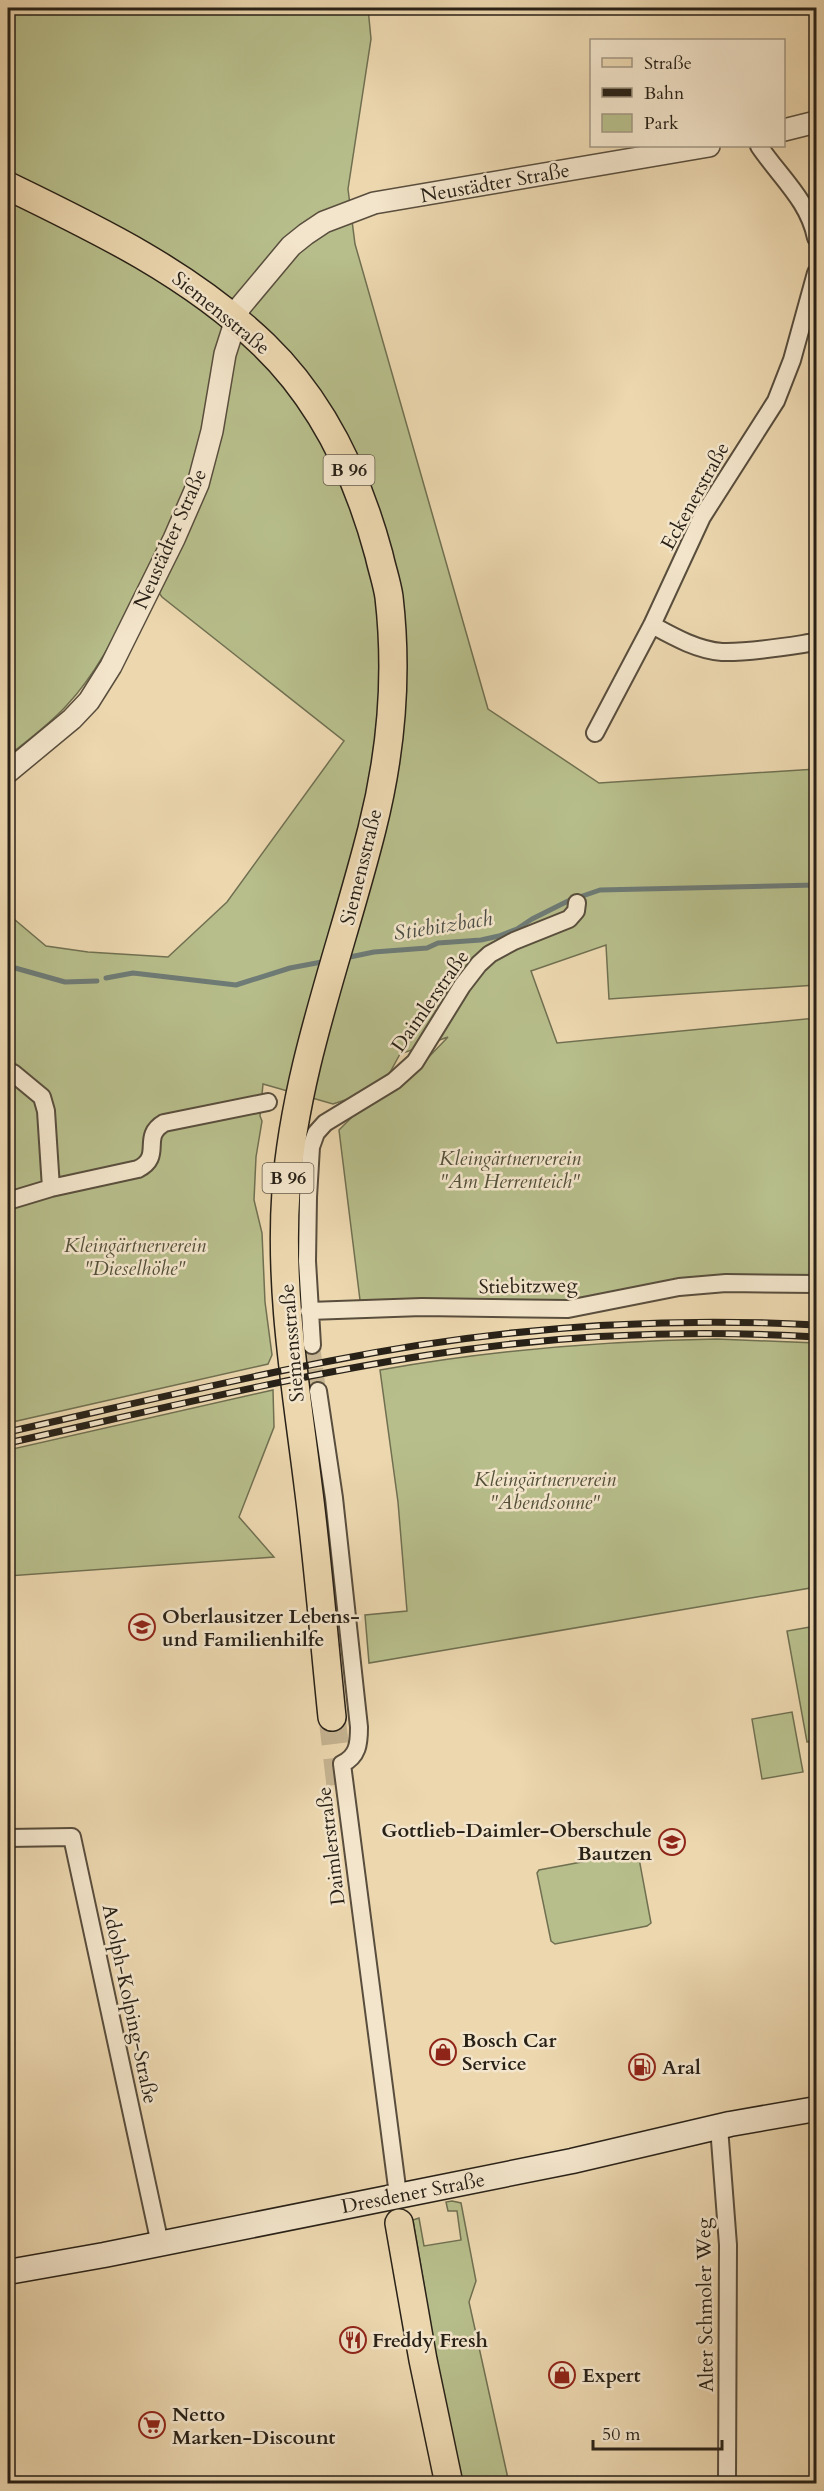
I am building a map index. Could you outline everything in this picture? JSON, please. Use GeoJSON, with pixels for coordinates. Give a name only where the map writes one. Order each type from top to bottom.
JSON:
{"type":"FeatureCollection","features":[{"type":"Feature","properties":{"kind":"main road","name":"Siemensstraße"},"geometry":{"type":"LineString","coordinates":[[8,186],[106,233],[174,274],[235,319],[279,361],[307,395],[328,426],[345,459],[368,516],[389,593],[393,669],[390,731],[373,824],[322,1009],[293,1130],[286,1192],[285,1251],[291,1350],[309,1491],[332,1718]]}},
{"type":"Feature","properties":{"kind":"main road","name":"Dresdener Straße"},"geometry":{"type":"LineString","coordinates":[[8,2272],[160,2244],[572,2161],[719,2127],[816,2109]]}},
{"type":"Feature","properties":{"kind":"main road"},"geometry":{"type":"LineString","coordinates":[[399,2223],[423,2360],[449,2484]]}},
{"type":"Feature","properties":{"kind":"street"},"geometry":{"type":"LineString","coordinates":[[785,130],[816,122]]}},
{"type":"Feature","properties":{"kind":"street","name":"Neustädter Straße"},"geometry":{"type":"LineString","coordinates":[[8,772],[72,719],[89,701],[111,666],[174,539],[198,483],[212,431],[221,371],[235,319],[253,290],[291,246],[324,222],[374,203],[703,147]]}},
{"type":"Feature","properties":{"kind":"street"},"geometry":{"type":"LineString","coordinates":[[760,147],[801,200],[814,224],[816,238]]}},
{"type":"Feature","properties":{"kind":"street","name":"Eckenerstraße"},"geometry":{"type":"LineString","coordinates":[[595,734],[652,625],[702,518],[776,401],[792,360],[816,273]]}},
{"type":"Feature","properties":{"kind":"street"},"geometry":{"type":"LineString","coordinates":[[652,625],[680,640],[723,652],[816,642]]}},
{"type":"Feature","properties":{"kind":"street","name":"Daimlerstraße"},"geometry":{"type":"LineString","coordinates":[[312,1345],[309,1311],[308,1197],[311,1147],[316,1133],[325,1122],[394,1081],[415,1062],[462,986],[490,954],[514,941],[569,919],[576,911],[577,903]]}},
{"type":"Feature","properties":{"kind":"street"},"geometry":{"type":"LineString","coordinates":[[8,1077],[14,1073],[42,1097],[46,1112],[51,1188]]}},
{"type":"Feature","properties":{"kind":"street"},"geometry":{"type":"LineString","coordinates":[[8,1201],[148,1164],[152,1156],[151,1137],[155,1128],[164,1123],[268,1102]]}},
{"type":"Feature","properties":{"kind":"street","name":"Stiebitzweg"},"geometry":{"type":"LineString","coordinates":[[309,1311],[422,1307],[568,1309],[679,1287],[726,1283],[816,1284]]}},
{"type":"Feature","properties":{"kind":"street","name":"Daimlerstraße"},"geometry":{"type":"LineString","coordinates":[[318,1391],[334,1498],[359,1727],[357,1751],[352,1759],[342,1764],[398,2195]]}},
{"type":"Feature","properties":{"kind":"street","name":"Adolph-Kolping-Straße"},"geometry":{"type":"LineString","coordinates":[[8,1838],[72,1837],[160,2244]]}},
{"type":"Feature","properties":{"kind":"street","name":"Alter Schmoler Weg"},"geometry":{"type":"LineString","coordinates":[[719,2127],[728,2245],[727,2484]]}},
{"type":"Feature","properties":{"kind":"green space"},"geometry":{"type":"Polygon","coordinates":[[[8,8],[368,8],[371,39],[348,189],[355,244],[488,709],[599,783],[816,769],[816,985],[609,999],[606,945],[531,971],[557,1043],[816,1018],[816,1281],[579,1304],[524,1307],[360,1300],[339,1130],[357,1112],[401,1086],[448,1037],[400,1054],[388,1076],[363,1094],[333,1104],[263,1084],[260,1116],[262,1121],[256,1157],[254,1200],[262,1233],[265,1302],[272,1355],[268,1364],[8,1423],[8,914],[46,946],[88,952],[168,957],[227,902],[344,741],[162,597],[146,575],[111,643],[79,691],[39,732],[8,756],[8,8]]]}},
{"type":"Feature","properties":{"kind":"green space","name":"Kleingärtnerverein \"Abendsonne\""},"geometry":{"type":"Polygon","coordinates":[[[717,1339],[816,1343],[816,1587],[369,1663],[365,1615],[407,1611],[398,1502],[380,1370],[464,1357],[548,1348],[717,1339]]]}},
{"type":"Feature","properties":{"kind":"green space"},"geometry":{"type":"Polygon","coordinates":[[[273,1390],[274,1427],[239,1517],[274,1557],[8,1576],[8,1450],[273,1390]]]}},
{"type":"Feature","properties":{"kind":"green space"},"geometry":{"type":"Polygon","coordinates":[[[816,1626],[816,1741],[807,1742],[787,1631],[816,1626]]]}},
{"type":"Feature","properties":{"kind":"green space"},"geometry":{"type":"Polygon","coordinates":[[[792,1712],[803,1772],[762,1779],[752,1719],[792,1712]]]}},
{"type":"Feature","properties":{"kind":"green space"},"geometry":{"type":"Polygon","coordinates":[[[638,1853],[651,1923],[647,1926],[555,1944],[551,1941],[537,1873],[539,1870],[638,1853]]]}},
{"type":"Feature","properties":{"kind":"green space"},"geometry":{"type":"Polygon","coordinates":[[[446,2202],[461,2203],[476,2281],[469,2302],[509,2483],[463,2483],[424,2311],[425,2291],[413,2220],[419,2218],[424,2246],[461,2240],[457,2211],[448,2211],[446,2202]]]}},
{"type":"Feature","properties":{"kind":"waterway","name":"Stiebitzbach"},"geometry":{"type":"LineString","coordinates":[[345,958],[374,952],[427,948],[438,943],[481,940],[499,936],[517,929],[568,901],[600,890],[816,885]]}},
{"type":"Feature","properties":{"kind":"waterway","name":"Stiebitzbach"},"geometry":{"type":"LineString","coordinates":[[106,978],[133,973],[236,985],[290,968],[327,961]]}},
{"type":"Feature","properties":{"kind":"waterway","name":"Stiebitzbach"},"geometry":{"type":"LineString","coordinates":[[8,966],[65,982],[97,981]]}},
{"type":"Feature","properties":{"kind":"tunnel"},"geometry":{"type":"LineString","coordinates":[[312,1345],[318,1391]]}},
{"type":"Feature","properties":{"kind":"tunnel"},"geometry":{"type":"LineString","coordinates":[[332,1717],[341,1794]]}},
{"type":"Feature","properties":{"kind":"railway"},"geometry":{"type":"LineString","coordinates":[[8,1432],[290,1369],[450,1341],[511,1333],[633,1324],[694,1322],[816,1325]]}},
{"type":"Feature","properties":{"kind":"railway"},"geometry":{"type":"LineString","coordinates":[[8,1443],[322,1374],[476,1348],[573,1338],[671,1334],[816,1337]]}},
{"type":"Feature","properties":{"kind":"place","name":"Oberlausitzer Lebens- und Familienhilfe"},"geometry":{"type":"Point","coordinates":[142,1627]}},
{"type":"Feature","properties":{"kind":"place","name":"Gottlieb-Daimler-Oberschule Bautzen"},"geometry":{"type":"Point","coordinates":[672,1842]}},
{"type":"Feature","properties":{"kind":"place","name":"Bosch Car Service"},"geometry":{"type":"Point","coordinates":[443,2052]}},
{"type":"Feature","properties":{"kind":"place","name":"Aral"},"geometry":{"type":"Point","coordinates":[642,2067]}},
{"type":"Feature","properties":{"kind":"place","name":"Freddy Fresh"},"geometry":{"type":"Point","coordinates":[353,2340]}},
{"type":"Feature","properties":{"kind":"place","name":"Expert"},"geometry":{"type":"Point","coordinates":[562,2375]}},
{"type":"Feature","properties":{"kind":"place","name":"Netto Marken-Discount"},"geometry":{"type":"Point","coordinates":[152,2425]}},
{"type":"Feature","properties":{"kind":"park label","name":"Kleingärtnerverein \"Am Herrenteich\""},"geometry":{"type":"Point","coordinates":[510,1170]}},
{"type":"Feature","properties":{"kind":"park label","name":"Kleingärtnerverein \"Dieselhöhe\""},"geometry":{"type":"Point","coordinates":[135,1256]}}]}
